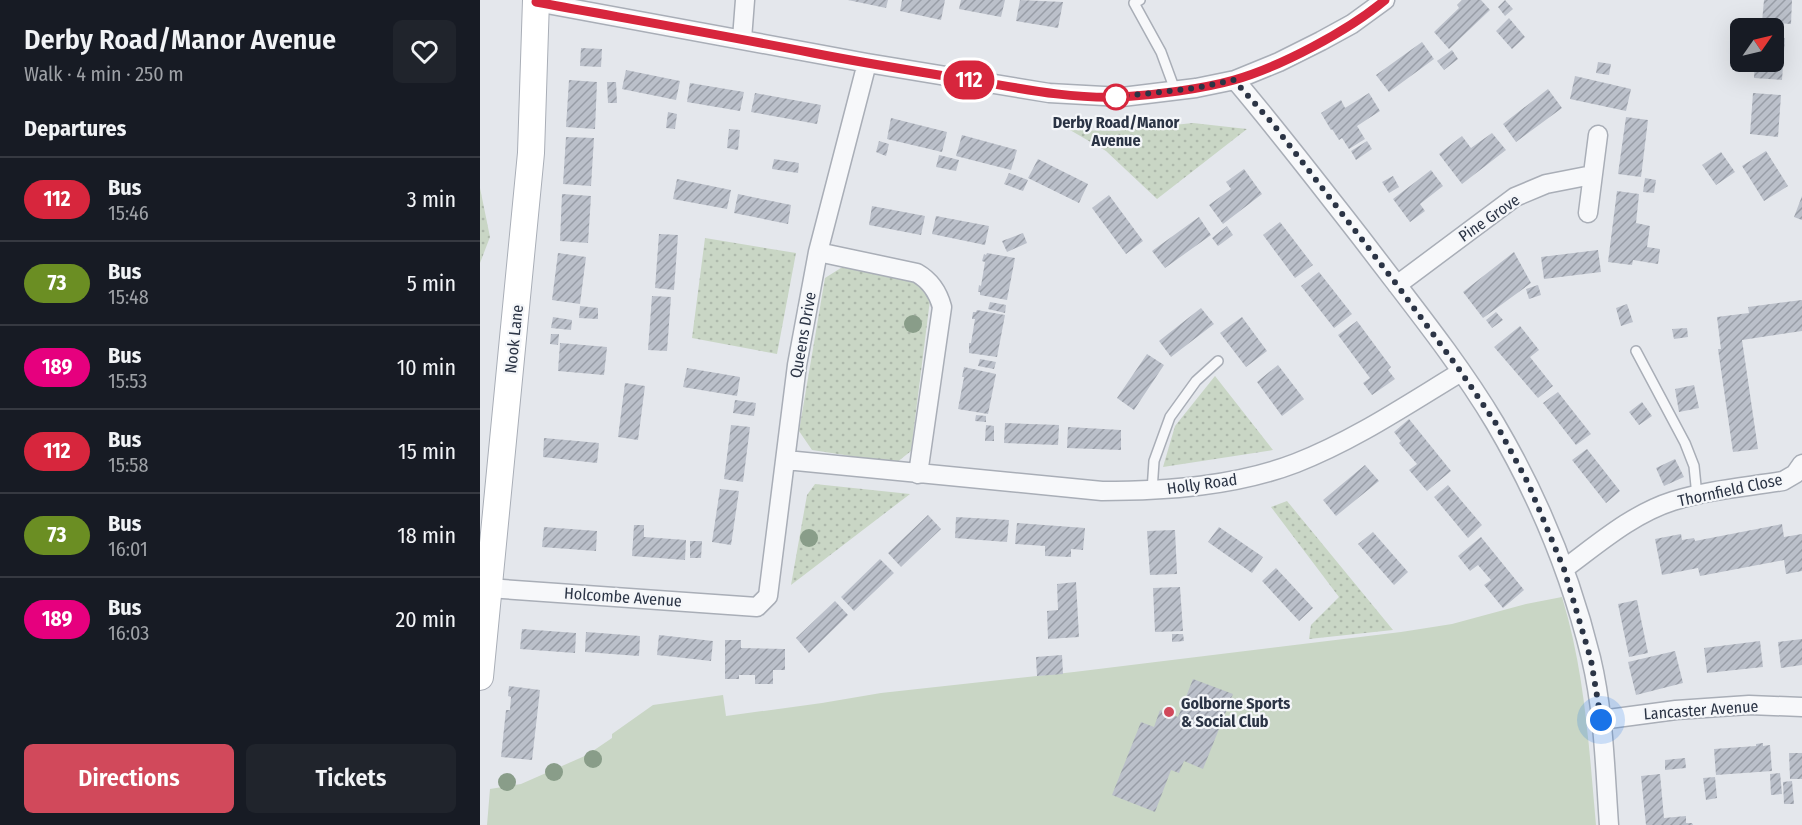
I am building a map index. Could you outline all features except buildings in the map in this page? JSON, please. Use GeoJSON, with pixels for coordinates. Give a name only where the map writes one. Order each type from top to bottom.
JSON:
{"type":"FeatureCollection","features":[{"type":"Feature","properties":{"kind":"street"},"geometry":{"type":"LineString","coordinates":[[742,39],[745,0]]}},
{"type":"Feature","properties":{"kind":"street"},"geometry":{"type":"LineString","coordinates":[[536,1],[867,63],[1059,94],[1122,97],[1234,80],[1279,62],[1321,41],[1352,24],[1385,0]]}},
{"type":"Feature","properties":{"kind":"street","name":"Nook Lane"},"geometry":{"type":"LineString","coordinates":[[480,677],[531,153],[536,1]]}},
{"type":"Feature","properties":{"kind":"street","name":"Queens Drive"},"geometry":{"type":"LineString","coordinates":[[757,606],[768,596],[797,364],[818,252],[867,63]]}},
{"type":"Feature","properties":{"kind":"street"},"geometry":{"type":"LineString","coordinates":[[1234,80],[1273,124],[1461,372],[1495,422],[1528,483],[1564,569],[1591,660],[1601,720],[1609,825]]}},
{"type":"Feature","properties":{"kind":"street"},"geometry":{"type":"LineString","coordinates":[[1588,213],[1598,135]]}},
{"type":"Feature","properties":{"kind":"street","name":"Pine Grove"},"geometry":{"type":"LineString","coordinates":[[1397,285],[1515,197],[1545,184],[1592,175]]}},
{"type":"Feature","properties":{"kind":"street"},"geometry":{"type":"LineString","coordinates":[[818,252],[917,273],[927,279],[939,298],[942,307],[918,474]]}},
{"type":"Feature","properties":{"kind":"street","name":"Holly Road"},"geometry":{"type":"LineString","coordinates":[[786,460],[1102,490],[1152,490],[1245,477],[1298,462],[1360,433],[1461,372]]}},
{"type":"Feature","properties":{"kind":"street","name":"Thornfield Close"},"geometry":{"type":"LineString","coordinates":[[1564,569],[1627,522],[1673,501],[1783,481],[1795,474],[1802,464]]}},
{"type":"Feature","properties":{"kind":"street","name":"Holcombe Avenue"},"geometry":{"type":"LineString","coordinates":[[488,588],[757,606]]}},
{"type":"Feature","properties":{"kind":"street","name":"Lancaster Avenue"},"geometry":{"type":"LineString","coordinates":[[1601,720],[1676,710],[1749,705],[1802,708]]}},
{"type":"Feature","properties":{"kind":"lane"},"geometry":{"type":"LineString","coordinates":[[1140,0],[1134,3],[1161,51],[1174,90]]}},
{"type":"Feature","properties":{"kind":"lane"},"geometry":{"type":"LineString","coordinates":[[1636,351],[1688,451],[1694,466],[1696,496]]}},
{"type":"Feature","properties":{"kind":"lane"},"geometry":{"type":"LineString","coordinates":[[1152,490],[1154,461],[1170,417],[1196,381],[1218,361]]}},
{"type":"Feature","properties":{"kind":"green space"},"geometry":{"type":"Polygon","coordinates":[[[1193,123],[1247,129],[1157,199],[1106,151],[1070,130],[1116,131],[1193,123]]]}},
{"type":"Feature","properties":{"kind":"green space"},"geometry":{"type":"Polygon","coordinates":[[[480,188],[490,237],[480,263],[480,188]]]}},
{"type":"Feature","properties":{"kind":"green space"},"geometry":{"type":"Polygon","coordinates":[[[705,238],[796,253],[777,354],[692,338],[705,238]]]}},
{"type":"Feature","properties":{"kind":"green space"},"geometry":{"type":"Polygon","coordinates":[[[844,266],[917,282],[930,300],[911,451],[896,463],[812,450],[799,431],[825,278],[844,266]]]}},
{"type":"Feature","properties":{"kind":"green space"},"geometry":{"type":"Polygon","coordinates":[[[1215,376],[1273,450],[1163,467],[1175,426],[1215,376]]]}},
{"type":"Feature","properties":{"kind":"green space"},"geometry":{"type":"Polygon","coordinates":[[[815,484],[910,494],[791,585],[807,495],[815,484]]]}},
{"type":"Feature","properties":{"kind":"green space"},"geometry":{"type":"Polygon","coordinates":[[[1287,501],[1393,630],[1309,639],[1311,625],[1339,597],[1271,507],[1287,501]]]}},
{"type":"Feature","properties":{"kind":"green space","name":"Golborne Sports & Social Club"},"geometry":{"type":"Polygon","coordinates":[[[1562,597],[1581,682],[1596,825],[487,825],[490,789],[521,784],[587,755],[653,705],[723,695],[726,716],[881,693],[1401,632],[1452,624],[1562,597]]]}},
{"type":"Feature","properties":{"kind":"bus line","name":"112"},"geometry":{"type":"LineString","coordinates":[[536,2],[867,63],[1049,93],[1122,97],[1196,88],[1234,80],[1279,62],[1321,41],[1352,24],[1385,0]]}},
{"type":"Feature","properties":{"kind":"place","name":"Derby Road/Manor Avenue"},"geometry":{"type":"Point","coordinates":[1116,97]}},
{"type":"Feature","properties":{"kind":"place","name":"Golborne Sports & Social Club"},"geometry":{"type":"Point","coordinates":[1169,712]}},
{"type":"Feature","properties":{"kind":"route"},"geometry":{"type":"LineString","coordinates":[[1116,97],[1196,88],[1234,80],[1273,124],[1397,285],[1495,422],[1528,483],[1564,569],[1591,660],[1601,720]]}}]}
